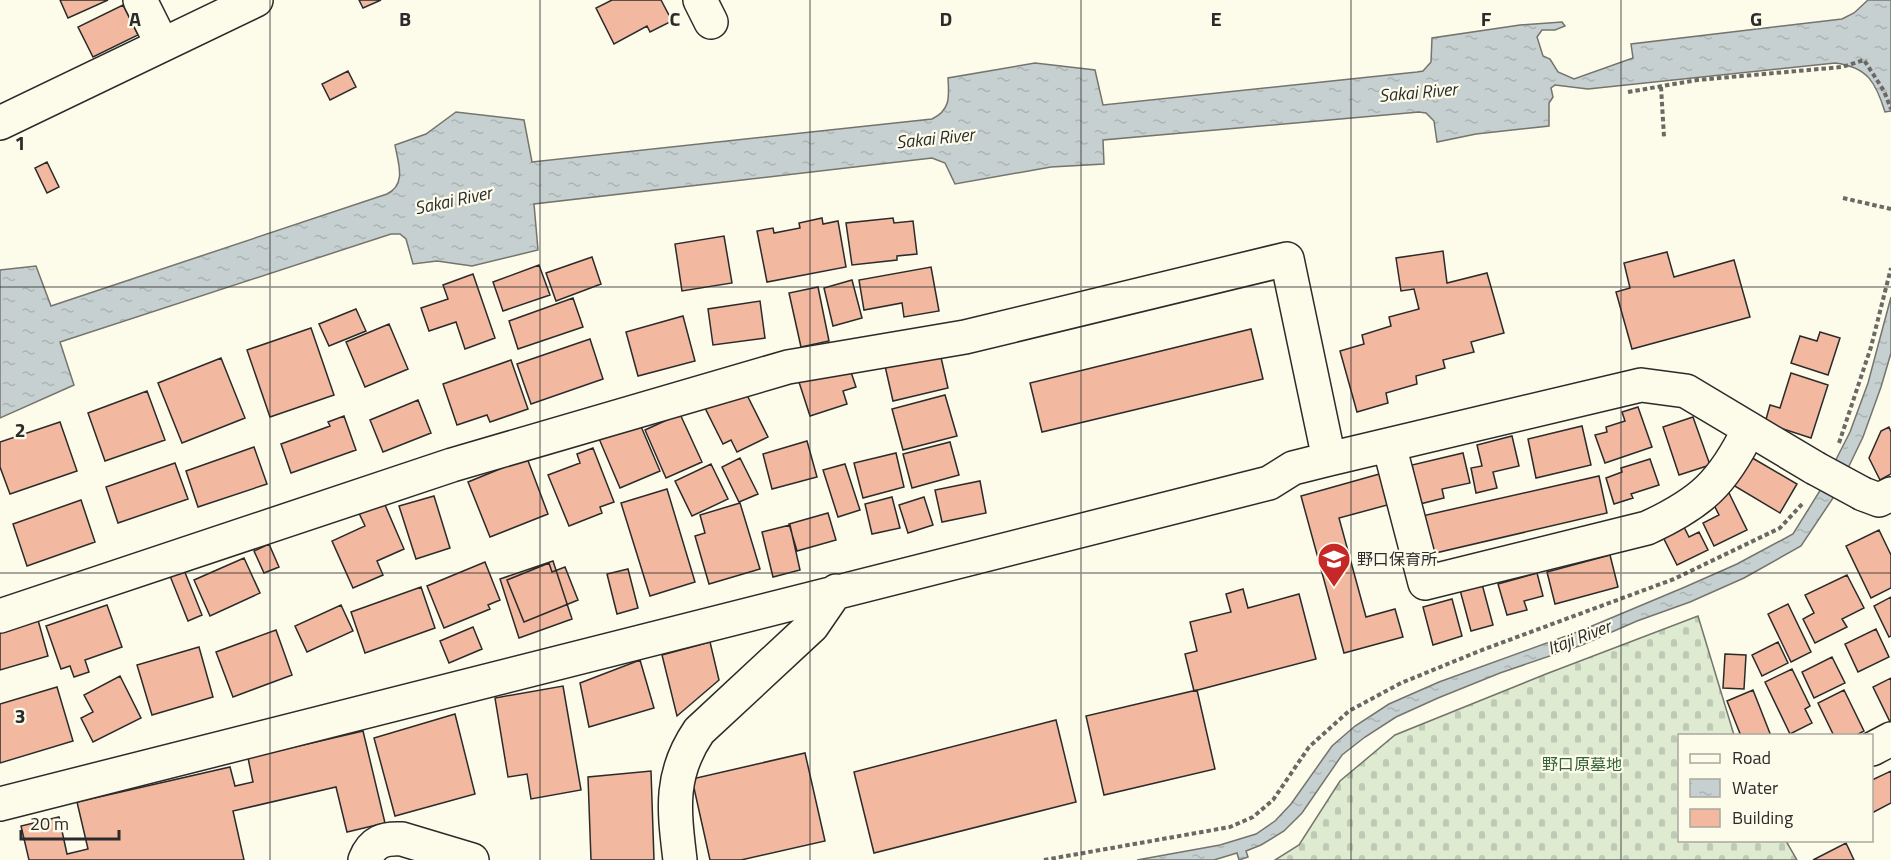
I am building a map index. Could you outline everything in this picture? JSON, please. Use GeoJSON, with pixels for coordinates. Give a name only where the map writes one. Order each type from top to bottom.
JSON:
{"type":"FeatureCollection","features":[{"type":"Feature","properties":{"kind":"street"},"geometry":{"type":"LineString","coordinates":[[140,0],[162,44]]}},
{"type":"Feature","properties":{"kind":"street"},"geometry":{"type":"LineString","coordinates":[[0,123],[256,0]]}},
{"type":"Feature","properties":{"kind":"street"},"geometry":{"type":"LineString","coordinates":[[0,616],[452,465],[788,367],[965,337],[1287,259],[1329,459]]}},
{"type":"Feature","properties":{"kind":"street"},"geometry":{"type":"LineString","coordinates":[[0,804],[1269,483],[1293,468],[1641,385],[1686,390],[1815,468],[1881,503]]}},
{"type":"Feature","properties":{"kind":"street"},"geometry":{"type":"LineString","coordinates":[[1389,445],[1425,583],[1647,528],[1678,514],[1707,493],[1736,458],[1749,429]]}},
{"type":"Feature","properties":{"kind":"street"},"geometry":{"type":"LineString","coordinates":[[680,860],[674,813],[678,780],[686,750],[699,731],[812,626],[836,591]]}},
{"type":"Feature","properties":{"kind":"street"},"geometry":{"type":"LineString","coordinates":[[1873,748],[1891,739]]}},
{"type":"Feature","properties":{"kind":"street"},"geometry":{"type":"LineString","coordinates":[[365,860],[370,848],[380,841],[392,838],[472,860]]}},
{"type":"Feature","properties":{"kind":"path"},"geometry":{"type":"LineString","coordinates":[[1628,92],[1697,80],[1842,66],[1864,60],[1884,91],[1891,109]]}},
{"type":"Feature","properties":{"kind":"path"},"geometry":{"type":"LineString","coordinates":[[1661,87],[1664,137]]}},
{"type":"Feature","properties":{"kind":"path"},"geometry":{"type":"LineString","coordinates":[[1843,198],[1891,209]]}},
{"type":"Feature","properties":{"kind":"path"},"geometry":{"type":"LineString","coordinates":[[1839,443],[1871,347],[1891,268]]}},
{"type":"Feature","properties":{"kind":"path"},"geometry":{"type":"LineString","coordinates":[[1044,860],[1230,826],[1253,817],[1273,800],[1309,747],[1349,711],[1401,683],[1482,650],[1674,579],[1780,528],[1804,502]]}},
{"type":"Feature","properties":{"kind":"green space","name":"野口原墓地"},"geometry":{"type":"Polygon","coordinates":[[[1698,616],[1734,734],[1678,734],[1678,842],[1787,842],[1797,860],[1275,860],[1299,845],[1340,781],[1395,735],[1698,616]]]}},
{"type":"Feature","properties":{"kind":"water","name":"Sakai River"},"geometry":{"type":"Polygon","coordinates":[[[1868,0],[1891,0],[1891,111],[1885,112],[1869,78],[1855,68],[1835,63],[1588,89],[1555,85],[1551,88],[1553,97],[1549,103],[1549,126],[1476,134],[1437,142],[1434,121],[1426,113],[1419,112],[1103,140],[1104,164],[1051,167],[955,184],[945,163],[932,158],[534,204],[538,250],[472,266],[437,261],[413,264],[406,239],[400,234],[391,234],[60,342],[74,385],[0,418],[0,270],[36,266],[51,306],[387,194],[397,185],[399,179],[400,172],[395,145],[426,134],[456,112],[524,120],[532,162],[932,119],[943,111],[948,102],[948,78],[1035,63],[1095,70],[1103,105],[1423,71],[1431,62],[1432,38],[1520,25],[1562,22],[1565,26],[1555,30],[1542,30],[1537,37],[1543,56],[1550,59],[1558,72],[1574,79],[1633,58],[1631,44],[1842,19],[1854,13],[1868,0]]]}},
{"type":"Feature","properties":{"kind":"water","name":"Itaji River"},"geometry":{"type":"Polygon","coordinates":[[[1891,297],[1891,353],[1863,437],[1835,495],[1801,546],[1744,578],[1690,602],[1637,621],[1582,645],[1500,673],[1396,717],[1342,755],[1302,813],[1284,831],[1246,851],[1248,857],[1239,860],[1237,853],[1214,860],[1137,860],[1220,845],[1256,834],[1275,821],[1291,804],[1332,746],[1355,726],[1389,704],[1439,682],[1580,631],[1685,587],[1737,564],[1793,534],[1821,489],[1850,432],[1868,383],[1891,297]]]}},
{"type":"Feature","properties":{"kind":"building"},"geometry":{"type":"Polygon","coordinates":[[[60,0],[108,0],[68,18],[60,0]]]}},
{"type":"Feature","properties":{"kind":"building"},"geometry":{"type":"Polygon","coordinates":[[[359,0],[381,0],[363,8],[359,0]]]}},
{"type":"Feature","properties":{"kind":"building"},"geometry":{"type":"Polygon","coordinates":[[[612,0],[661,0],[672,21],[650,32],[647,26],[614,44],[596,8],[612,0]]]}},
{"type":"Feature","properties":{"kind":"building"},"geometry":{"type":"Polygon","coordinates":[[[123,5],[138,35],[93,57],[78,27],[123,5]]]}},
{"type":"Feature","properties":{"kind":"building"},"geometry":{"type":"Polygon","coordinates":[[[348,71],[356,87],[330,100],[322,84],[348,71]]]}},
{"type":"Feature","properties":{"kind":"building"},"geometry":{"type":"Polygon","coordinates":[[[47,162],[59,187],[47,193],[35,168],[47,162]]]}},
{"type":"Feature","properties":{"kind":"building"},"geometry":{"type":"Polygon","coordinates":[[[822,218],[823,224],[838,221],[846,267],[767,282],[757,231],[773,228],[774,233],[800,228],[799,223],[822,218]]]}},
{"type":"Feature","properties":{"kind":"building"},"geometry":{"type":"Polygon","coordinates":[[[893,218],[894,223],[913,221],[917,254],[897,256],[897,260],[852,265],[846,223],[893,218]]]}},
{"type":"Feature","properties":{"kind":"building"},"geometry":{"type":"Polygon","coordinates":[[[724,236],[732,283],[682,291],[675,244],[724,236]]]}},
{"type":"Feature","properties":{"kind":"building"},"geometry":{"type":"Polygon","coordinates":[[[1443,251],[1447,283],[1487,273],[1504,333],[1471,342],[1474,352],[1443,360],[1445,368],[1416,376],[1417,384],[1386,393],[1388,403],[1357,412],[1340,351],[1364,344],[1362,335],[1391,326],[1389,317],[1419,309],[1414,289],[1401,291],[1396,258],[1443,251]]]}},
{"type":"Feature","properties":{"kind":"building"},"geometry":{"type":"Polygon","coordinates":[[[1667,252],[1674,277],[1734,260],[1750,317],[1632,349],[1616,292],[1630,288],[1624,263],[1667,252]]]}},
{"type":"Feature","properties":{"kind":"building"},"geometry":{"type":"Polygon","coordinates":[[[592,257],[601,284],[556,301],[546,273],[592,257]]]}},
{"type":"Feature","properties":{"kind":"building"},"geometry":{"type":"Polygon","coordinates":[[[539,265],[550,295],[503,311],[493,282],[539,265]]]}},
{"type":"Feature","properties":{"kind":"building"},"geometry":{"type":"Polygon","coordinates":[[[931,267],[939,311],[904,317],[902,303],[864,310],[859,280],[931,267]]]}},
{"type":"Feature","properties":{"kind":"building"},"geometry":{"type":"Polygon","coordinates":[[[473,274],[495,338],[465,349],[456,322],[429,331],[421,308],[448,299],[443,285],[473,274]]]}},
{"type":"Feature","properties":{"kind":"building"},"geometry":{"type":"Polygon","coordinates":[[[852,280],[862,318],[833,326],[824,288],[852,280]]]}},
{"type":"Feature","properties":{"kind":"building"},"geometry":{"type":"Polygon","coordinates":[[[818,287],[829,341],[801,347],[789,293],[818,287]]]}},
{"type":"Feature","properties":{"kind":"building"},"geometry":{"type":"Polygon","coordinates":[[[573,298],[583,327],[518,349],[509,321],[573,298]]]}},
{"type":"Feature","properties":{"kind":"building"},"geometry":{"type":"Polygon","coordinates":[[[760,301],[765,338],[713,345],[708,309],[760,301]]]}},
{"type":"Feature","properties":{"kind":"building"},"geometry":{"type":"Polygon","coordinates":[[[356,309],[366,331],[329,346],[319,324],[356,309]]]}},
{"type":"Feature","properties":{"kind":"building"},"geometry":{"type":"Polygon","coordinates":[[[683,316],[695,361],[638,376],[626,332],[683,316]]]}},
{"type":"Feature","properties":{"kind":"building"},"geometry":{"type":"Polygon","coordinates":[[[389,324],[408,369],[365,387],[346,342],[389,324]]]}},
{"type":"Feature","properties":{"kind":"building"},"geometry":{"type":"Polygon","coordinates":[[[311,328],[334,395],[270,417],[247,350],[311,328]]]}},
{"type":"Feature","properties":{"kind":"building"},"geometry":{"type":"Polygon","coordinates":[[[1251,329],[1263,379],[1042,432],[1030,383],[1251,329]]]}},
{"type":"Feature","properties":{"kind":"building"},"geometry":{"type":"Polygon","coordinates":[[[1820,332],[1840,338],[1828,375],[1791,363],[1800,336],[1817,341],[1820,332]]]}},
{"type":"Feature","properties":{"kind":"building"},"geometry":{"type":"Polygon","coordinates":[[[590,339],[603,379],[531,404],[517,364],[590,339]]]}},
{"type":"Feature","properties":{"kind":"building"},"geometry":{"type":"Polygon","coordinates":[[[940,353],[948,388],[893,401],[885,366],[940,353]]]}},
{"type":"Feature","properties":{"kind":"building"},"geometry":{"type":"Polygon","coordinates":[[[221,358],[245,418],[182,443],[158,383],[221,358]]]}},
{"type":"Feature","properties":{"kind":"building"},"geometry":{"type":"Polygon","coordinates":[[[511,360],[528,409],[490,422],[487,415],[457,425],[443,384],[511,360]]]}},
{"type":"Feature","properties":{"kind":"building"},"geometry":{"type":"Polygon","coordinates":[[[848,363],[856,387],[843,391],[847,404],[810,416],[798,379],[848,363]]]}},
{"type":"Feature","properties":{"kind":"building"},"geometry":{"type":"Polygon","coordinates":[[[1791,373],[1828,385],[1811,438],[1765,423],[1770,405],[1780,408],[1791,373]]]}},
{"type":"Feature","properties":{"kind":"building"},"geometry":{"type":"Polygon","coordinates":[[[741,383],[768,437],[737,452],[731,440],[723,444],[702,402],[741,383]]]}},
{"type":"Feature","properties":{"kind":"building"},"geometry":{"type":"Polygon","coordinates":[[[147,391],[165,440],[105,461],[88,413],[147,391]]]}},
{"type":"Feature","properties":{"kind":"building"},"geometry":{"type":"Polygon","coordinates":[[[945,395],[957,436],[903,450],[892,409],[945,395]]]}},
{"type":"Feature","properties":{"kind":"building"},"geometry":{"type":"Polygon","coordinates":[[[418,400],[431,433],[383,452],[370,420],[418,400]]]}},
{"type":"Feature","properties":{"kind":"building"},"geometry":{"type":"Polygon","coordinates":[[[1638,407],[1652,447],[1605,463],[1595,435],[1607,432],[1606,427],[1625,421],[1622,412],[1638,407]]]}},
{"type":"Feature","properties":{"kind":"building"},"geometry":{"type":"Polygon","coordinates":[[[680,414],[702,462],[666,478],[645,430],[680,414]]]}},
{"type":"Feature","properties":{"kind":"building"},"geometry":{"type":"Polygon","coordinates":[[[344,416],[356,450],[291,473],[281,444],[330,426],[328,422],[344,416]]]}},
{"type":"Feature","properties":{"kind":"building"},"geometry":{"type":"Polygon","coordinates":[[[637,417],[660,471],[620,488],[597,434],[637,417]]]}},
{"type":"Feature","properties":{"kind":"building"},"geometry":{"type":"Polygon","coordinates":[[[1693,417],[1710,465],[1679,475],[1663,427],[1693,417]]]}},
{"type":"Feature","properties":{"kind":"building"},"geometry":{"type":"Polygon","coordinates":[[[60,422],[77,471],[10,494],[0,467],[0,442],[60,422]]]}},
{"type":"Feature","properties":{"kind":"building"},"geometry":{"type":"Polygon","coordinates":[[[1582,426],[1591,465],[1536,478],[1528,439],[1582,426]]]}},
{"type":"Feature","properties":{"kind":"building"},"geometry":{"type":"Polygon","coordinates":[[[1889,427],[1891,474],[1880,480],[1869,458],[1881,431],[1889,427]]]}},
{"type":"Feature","properties":{"kind":"building"},"geometry":{"type":"Polygon","coordinates":[[[1512,436],[1519,466],[1493,472],[1497,488],[1476,493],[1471,468],[1482,466],[1477,445],[1512,436]]]}},
{"type":"Feature","properties":{"kind":"building"},"geometry":{"type":"Polygon","coordinates":[[[807,441],[817,477],[772,489],[763,454],[807,441]]]}},
{"type":"Feature","properties":{"kind":"building"},"geometry":{"type":"Polygon","coordinates":[[[950,442],[959,475],[912,488],[903,454],[950,442]]]}},
{"type":"Feature","properties":{"kind":"building"},"geometry":{"type":"Polygon","coordinates":[[[254,447],[267,484],[198,507],[186,471],[254,447]]]}},
{"type":"Feature","properties":{"kind":"building"},"geometry":{"type":"Polygon","coordinates":[[[593,448],[614,502],[600,507],[602,513],[569,526],[548,475],[580,463],[577,454],[593,448]]]}},
{"type":"Feature","properties":{"kind":"building"},"geometry":{"type":"Polygon","coordinates":[[[896,453],[904,487],[863,498],[854,463],[896,453]]]}},
{"type":"Feature","properties":{"kind":"building"},"geometry":{"type":"Polygon","coordinates":[[[1463,453],[1470,483],[1442,489],[1444,498],[1420,504],[1412,465],[1463,453]]]}},
{"type":"Feature","properties":{"kind":"building"},"geometry":{"type":"Polygon","coordinates":[[[1749,456],[1797,484],[1780,513],[1733,485],[1749,456]]]}},
{"type":"Feature","properties":{"kind":"building"},"geometry":{"type":"Polygon","coordinates":[[[527,458],[548,514],[490,537],[468,482],[527,458]]]}},
{"type":"Feature","properties":{"kind":"building"},"geometry":{"type":"Polygon","coordinates":[[[740,458],[758,494],[739,502],[722,467],[740,458]]]}},
{"type":"Feature","properties":{"kind":"building"},"geometry":{"type":"Polygon","coordinates":[[[1650,459],[1659,485],[1631,494],[1633,498],[1614,504],[1606,478],[1622,472],[1621,468],[1650,459]]]}},
{"type":"Feature","properties":{"kind":"building"},"geometry":{"type":"Polygon","coordinates":[[[175,463],[188,499],[118,523],[106,487],[175,463]]]}},
{"type":"Feature","properties":{"kind":"building"},"geometry":{"type":"Polygon","coordinates":[[[711,464],[728,499],[692,516],[675,481],[711,464]]]}},
{"type":"Feature","properties":{"kind":"building"},"geometry":{"type":"Polygon","coordinates":[[[845,464],[860,510],[838,517],[823,470],[845,464]]]}},
{"type":"Feature","properties":{"kind":"building"},"geometry":{"type":"Polygon","coordinates":[[[1383,473],[1391,504],[1339,518],[1366,617],[1395,609],[1403,637],[1344,653],[1301,496],[1383,473]]]}},
{"type":"Feature","properties":{"kind":"building"},"geometry":{"type":"Polygon","coordinates":[[[1599,476],[1607,513],[1431,554],[1422,516],[1599,476]]]}},
{"type":"Feature","properties":{"kind":"building"},"geometry":{"type":"Polygon","coordinates":[[[980,481],[986,513],[942,522],[935,490],[980,481]]]}},
{"type":"Feature","properties":{"kind":"building"},"geometry":{"type":"Polygon","coordinates":[[[667,489],[695,582],[650,596],[621,503],[667,489]]]}},
{"type":"Feature","properties":{"kind":"building"},"geometry":{"type":"Polygon","coordinates":[[[1729,493],[1747,530],[1714,546],[1703,523],[1719,515],[1712,501],[1729,493]]]}},
{"type":"Feature","properties":{"kind":"building"},"geometry":{"type":"Polygon","coordinates":[[[434,496],[450,548],[416,559],[399,506],[434,496]]]}},
{"type":"Feature","properties":{"kind":"building"},"geometry":{"type":"Polygon","coordinates":[[[892,497],[900,528],[872,534],[865,504],[892,497]]]}},
{"type":"Feature","properties":{"kind":"building"},"geometry":{"type":"Polygon","coordinates":[[[924,497],[933,525],[908,533],[899,505],[924,497]]]}},
{"type":"Feature","properties":{"kind":"building"},"geometry":{"type":"Polygon","coordinates":[[[382,498],[404,549],[377,561],[383,575],[353,588],[332,541],[365,526],[357,509],[382,498]]]}},
{"type":"Feature","properties":{"kind":"building"},"geometry":{"type":"Polygon","coordinates":[[[81,500],[95,542],[27,566],[13,524],[81,500]]]}},
{"type":"Feature","properties":{"kind":"building"},"geometry":{"type":"Polygon","coordinates":[[[740,503],[760,569],[709,584],[695,536],[705,533],[700,515],[740,503]]]}},
{"type":"Feature","properties":{"kind":"building"},"geometry":{"type":"Polygon","coordinates":[[[828,513],[836,540],[797,551],[789,524],[828,513]]]}},
{"type":"Feature","properties":{"kind":"building"},"geometry":{"type":"Polygon","coordinates":[[[790,525],[800,570],[773,577],[762,532],[790,525]]]}},
{"type":"Feature","properties":{"kind":"building"},"geometry":{"type":"Polygon","coordinates":[[[1684,527],[1689,537],[1699,532],[1708,550],[1677,565],[1663,537],[1684,527]]]}},
{"type":"Feature","properties":{"kind":"building"},"geometry":{"type":"Polygon","coordinates":[[[1879,530],[1891,555],[1891,588],[1871,598],[1846,546],[1879,530]]]}},
{"type":"Feature","properties":{"kind":"building"},"geometry":{"type":"Polygon","coordinates":[[[269,544],[279,567],[264,573],[254,551],[269,544]]]}},
{"type":"Feature","properties":{"kind":"building"},"geometry":{"type":"Polygon","coordinates":[[[1610,555],[1618,587],[1555,604],[1547,572],[1610,555]]]}},
{"type":"Feature","properties":{"kind":"building"},"geometry":{"type":"Polygon","coordinates":[[[244,558],[260,593],[210,616],[194,580],[244,558]]]}},
{"type":"Feature","properties":{"kind":"building"},"geometry":{"type":"Polygon","coordinates":[[[553,561],[572,619],[519,638],[500,579],[553,561]]]}},
{"type":"Feature","properties":{"kind":"building"},"geometry":{"type":"Polygon","coordinates":[[[485,562],[500,600],[488,605],[490,609],[444,628],[427,586],[485,562]]]}},
{"type":"Feature","properties":{"kind":"building"},"geometry":{"type":"Polygon","coordinates":[[[549,563],[552,572],[565,567],[578,600],[524,622],[507,580],[549,563]]]}},
{"type":"Feature","properties":{"kind":"building"},"geometry":{"type":"Polygon","coordinates":[[[628,569],[638,608],[617,614],[607,574],[628,569]]]}},
{"type":"Feature","properties":{"kind":"building"},"geometry":{"type":"Polygon","coordinates":[[[184,570],[202,615],[188,621],[170,576],[184,570]]]}},
{"type":"Feature","properties":{"kind":"building"},"geometry":{"type":"Polygon","coordinates":[[[1537,573],[1543,596],[1524,601],[1527,610],[1507,615],[1498,584],[1537,573]]]}},
{"type":"Feature","properties":{"kind":"building"},"geometry":{"type":"Polygon","coordinates":[[[1847,575],[1864,608],[1842,619],[1847,627],[1815,643],[1803,619],[1814,613],[1805,595],[1847,575]]]}},
{"type":"Feature","properties":{"kind":"building"},"geometry":{"type":"Polygon","coordinates":[[[1482,584],[1493,625],[1471,631],[1460,590],[1482,584]]]}},
{"type":"Feature","properties":{"kind":"building"},"geometry":{"type":"Polygon","coordinates":[[[421,587],[435,628],[365,653],[351,612],[421,587]]]}},
{"type":"Feature","properties":{"kind":"building"},"geometry":{"type":"Polygon","coordinates":[[[1243,589],[1248,608],[1299,594],[1316,659],[1194,691],[1185,654],[1197,651],[1190,622],[1231,612],[1226,594],[1243,589]]]}},
{"type":"Feature","properties":{"kind":"building"},"geometry":{"type":"Polygon","coordinates":[[[1891,597],[1891,636],[1889,637],[1874,606],[1891,597]]]}},
{"type":"Feature","properties":{"kind":"building"},"geometry":{"type":"Polygon","coordinates":[[[1452,599],[1462,636],[1433,645],[1423,607],[1452,599]]]}},
{"type":"Feature","properties":{"kind":"building"},"geometry":{"type":"Polygon","coordinates":[[[1788,604],[1811,652],[1791,662],[1768,614],[1788,604]]]}},
{"type":"Feature","properties":{"kind":"building"},"geometry":{"type":"Polygon","coordinates":[[[107,605],[122,647],[85,660],[89,672],[74,677],[70,666],[61,669],[46,626],[107,605]]]}},
{"type":"Feature","properties":{"kind":"building"},"geometry":{"type":"Polygon","coordinates":[[[341,605],[353,631],[307,652],[295,626],[341,605]]]}},
{"type":"Feature","properties":{"kind":"building"},"geometry":{"type":"Polygon","coordinates":[[[38,620],[48,656],[0,670],[0,632],[38,620]]]}},
{"type":"Feature","properties":{"kind":"building"},"geometry":{"type":"Polygon","coordinates":[[[473,627],[482,649],[449,663],[440,641],[473,627]]]}},
{"type":"Feature","properties":{"kind":"building"},"geometry":{"type":"Polygon","coordinates":[[[1876,629],[1889,657],[1858,672],[1845,644],[1876,629]]]}},
{"type":"Feature","properties":{"kind":"building"},"geometry":{"type":"Polygon","coordinates":[[[276,630],[292,675],[233,697],[216,652],[276,630]]]}},
{"type":"Feature","properties":{"kind":"building"},"geometry":{"type":"Polygon","coordinates":[[[710,642],[719,680],[677,716],[662,655],[710,642]]]}},
{"type":"Feature","properties":{"kind":"building"},"geometry":{"type":"Polygon","coordinates":[[[1778,642],[1788,663],[1762,676],[1752,655],[1778,642]]]}},
{"type":"Feature","properties":{"kind":"building"},"geometry":{"type":"Polygon","coordinates":[[[199,647],[213,697],[152,715],[137,665],[199,647]]]}},
{"type":"Feature","properties":{"kind":"building"},"geometry":{"type":"Polygon","coordinates":[[[1725,654],[1746,655],[1744,689],[1723,688],[1725,654]]]}},
{"type":"Feature","properties":{"kind":"building"},"geometry":{"type":"Polygon","coordinates":[[[1832,657],[1845,683],[1814,698],[1802,672],[1832,657]]]}},
{"type":"Feature","properties":{"kind":"building"},"geometry":{"type":"Polygon","coordinates":[[[640,660],[654,708],[589,727],[580,683],[640,660]]]}},
{"type":"Feature","properties":{"kind":"building"},"geometry":{"type":"Polygon","coordinates":[[[1792,669],[1810,706],[1805,709],[1812,723],[1790,734],[1765,682],[1792,669]]]}},
{"type":"Feature","properties":{"kind":"building"},"geometry":{"type":"Polygon","coordinates":[[[120,676],[141,718],[93,742],[81,718],[93,712],[84,695],[120,676]]]}},
{"type":"Feature","properties":{"kind":"building"},"geometry":{"type":"Polygon","coordinates":[[[1891,678],[1891,724],[1873,687],[1891,678]]]}},
{"type":"Feature","properties":{"kind":"building"},"geometry":{"type":"Polygon","coordinates":[[[563,686],[581,790],[531,799],[527,774],[508,777],[495,698],[563,686]]]}},
{"type":"Feature","properties":{"kind":"building"},"geometry":{"type":"Polygon","coordinates":[[[57,687],[73,741],[0,763],[0,704],[57,687]]]}},
{"type":"Feature","properties":{"kind":"building"},"geometry":{"type":"Polygon","coordinates":[[[1197,690],[1215,769],[1104,795],[1086,716],[1197,690]]]}},
{"type":"Feature","properties":{"kind":"building"},"geometry":{"type":"Polygon","coordinates":[[[1753,690],[1770,734],[1740,734],[1727,701],[1753,690]]]}},
{"type":"Feature","properties":{"kind":"building"},"geometry":{"type":"Polygon","coordinates":[[[1844,690],[1864,731],[1859,734],[1833,734],[1818,703],[1844,690]]]}},
{"type":"Feature","properties":{"kind":"building"},"geometry":{"type":"Polygon","coordinates":[[[455,714],[475,794],[395,816],[374,738],[455,714]]]}},
{"type":"Feature","properties":{"kind":"building"},"geometry":{"type":"Polygon","coordinates":[[[1056,720],[1076,802],[874,853],[854,772],[1056,720]]]}},
{"type":"Feature","properties":{"kind":"building"},"geometry":{"type":"Polygon","coordinates":[[[363,731],[385,823],[347,832],[336,787],[233,811],[244,860],[29,860],[21,826],[59,817],[67,854],[88,849],[77,802],[230,767],[235,786],[253,782],[248,758],[363,731]]]}},
{"type":"Feature","properties":{"kind":"building"},"geometry":{"type":"Polygon","coordinates":[[[805,753],[825,841],[741,860],[710,860],[692,779],[805,753]]]}},
{"type":"Feature","properties":{"kind":"building"},"geometry":{"type":"Polygon","coordinates":[[[651,771],[654,860],[591,860],[588,777],[651,771]]]}},
{"type":"Feature","properties":{"kind":"building"},"geometry":{"type":"Polygon","coordinates":[[[1891,771],[1891,803],[1873,812],[1873,780],[1891,771]]]}},
{"type":"Feature","properties":{"kind":"building"},"geometry":{"type":"Polygon","coordinates":[[[1846,843],[1854,860],[1813,860],[1846,843]]]}},
{"type":"Feature","properties":{"kind":"place","name":"野口保育所"},"geometry":{"type":"Point","coordinates":[1334,588]}}]}
